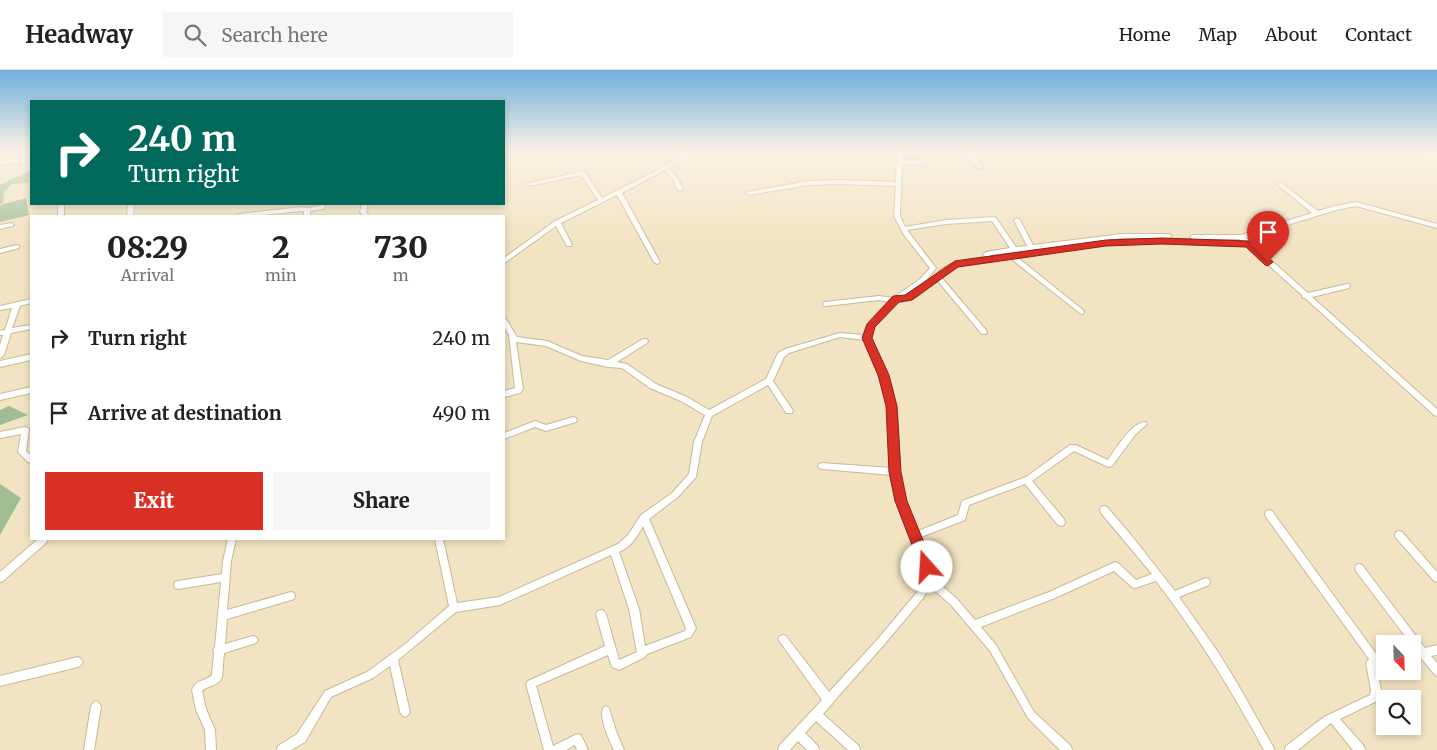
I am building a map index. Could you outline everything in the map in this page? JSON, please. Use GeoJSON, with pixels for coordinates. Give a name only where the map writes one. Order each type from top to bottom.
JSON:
{"type":"FeatureCollection","features":[{"type":"Feature","properties":{"kind":"street"},"geometry":{"type":"LineString","coordinates":[[530,184],[536,183]]}},
{"type":"Feature","properties":{"kind":"street"},"geometry":{"type":"LineString","coordinates":[[589,183],[600,201]]}},
{"type":"Feature","properties":{"kind":"street"},"geometry":{"type":"LineString","coordinates":[[505,260],[557,222],[637,183]]}},
{"type":"Feature","properties":{"kind":"street"},"geometry":{"type":"LineString","coordinates":[[677,183],[680,189]]}},
{"type":"Feature","properties":{"kind":"street"},"geometry":{"type":"LineString","coordinates":[[749,193],[815,183],[897,184],[897,216],[903,229],[933,268],[922,281],[895,300],[870,326],[867,338],[883,375],[892,406],[895,472],[901,501],[916,535],[927,567],[928,578],[921,594],[817,715],[783,750]]}},
{"type":"Feature","properties":{"kind":"street"},"geometry":{"type":"LineString","coordinates":[[1280,184],[1317,214]]}},
{"type":"Feature","properties":{"kind":"street"},"geometry":{"type":"LineString","coordinates":[[619,192],[657,262]]}},
{"type":"Feature","properties":{"kind":"street"},"geometry":{"type":"LineString","coordinates":[[826,304],[879,298],[902,300],[955,264],[1131,241],[1244,240],[1317,214],[1356,204],[1437,226]]}},
{"type":"Feature","properties":{"kind":"street"},"geometry":{"type":"LineString","coordinates":[[263,212],[266,205]]}},
{"type":"Feature","properties":{"kind":"street"},"geometry":{"type":"LineString","coordinates":[[245,215],[289,207],[307,213],[321,208],[323,205]]}},
{"type":"Feature","properties":{"kind":"street"},"geometry":{"type":"LineString","coordinates":[[903,229],[932,224],[994,219],[1014,249]]}},
{"type":"Feature","properties":{"kind":"street"},"geometry":{"type":"LineString","coordinates":[[1016,220],[1032,247]]}},
{"type":"Feature","properties":{"kind":"street"},"geometry":{"type":"LineString","coordinates":[[557,222],[570,245]]}},
{"type":"Feature","properties":{"kind":"street"},"geometry":{"type":"LineString","coordinates":[[0,227],[11,225]]}},
{"type":"Feature","properties":{"kind":"street"},"geometry":{"type":"LineString","coordinates":[[989,259],[987,253],[1005,250],[1138,235],[1244,240],[1437,413]]}},
{"type":"Feature","properties":{"kind":"street"},"geometry":{"type":"LineString","coordinates":[[0,250],[17,247]]}},
{"type":"Feature","properties":{"kind":"street"},"geometry":{"type":"LineString","coordinates":[[1005,250],[1081,312]]}},
{"type":"Feature","properties":{"kind":"street"},"geometry":{"type":"LineString","coordinates":[[938,276],[984,332]]}},
{"type":"Feature","properties":{"kind":"street"},"geometry":{"type":"LineString","coordinates":[[1305,296],[1347,286]]}},
{"type":"Feature","properties":{"kind":"street"},"geometry":{"type":"LineString","coordinates":[[0,308],[30,299]]}},
{"type":"Feature","properties":{"kind":"street"},"geometry":{"type":"LineString","coordinates":[[0,355],[4,332],[20,303]]}},
{"type":"Feature","properties":{"kind":"street"},"geometry":{"type":"LineString","coordinates":[[505,323],[512,336],[519,389],[517,392],[505,394]]}},
{"type":"Feature","properties":{"kind":"street"},"geometry":{"type":"LineString","coordinates":[[4,332],[30,327]]}},
{"type":"Feature","properties":{"kind":"street"},"geometry":{"type":"LineString","coordinates":[[512,336],[520,341],[547,344],[581,358],[631,370],[653,386],[709,414]]}},
{"type":"Feature","properties":{"kind":"street"},"geometry":{"type":"LineString","coordinates":[[282,750],[301,738],[328,694],[370,675],[393,659],[454,608],[500,601],[614,550],[631,538],[644,518],[675,495],[693,475],[701,429],[709,414],[770,381],[776,364],[787,351],[840,336],[867,338]]}},
{"type":"Feature","properties":{"kind":"street"},"geometry":{"type":"LineString","coordinates":[[608,364],[645,341]]}},
{"type":"Feature","properties":{"kind":"street"},"geometry":{"type":"LineString","coordinates":[[0,364],[30,357]]}},
{"type":"Feature","properties":{"kind":"street"},"geometry":{"type":"LineString","coordinates":[[770,381],[789,411]]}},
{"type":"Feature","properties":{"kind":"street"},"geometry":{"type":"LineString","coordinates":[[0,397],[30,390]]}},
{"type":"Feature","properties":{"kind":"street"},"geometry":{"type":"LineString","coordinates":[[505,436],[536,424],[546,428],[573,420]]}},
{"type":"Feature","properties":{"kind":"street"},"geometry":{"type":"LineString","coordinates":[[916,535],[962,517],[965,503],[1026,480],[1073,447],[1109,464],[1132,433],[1143,424]]}},
{"type":"Feature","properties":{"kind":"street"},"geometry":{"type":"LineString","coordinates":[[0,435],[25,430],[22,452],[30,459]]}},
{"type":"Feature","properties":{"kind":"street"},"geometry":{"type":"LineString","coordinates":[[822,466],[895,472]]}},
{"type":"Feature","properties":{"kind":"street"},"geometry":{"type":"LineString","coordinates":[[1026,480],[1061,522]]}},
{"type":"Feature","properties":{"kind":"street"},"geometry":{"type":"LineString","coordinates":[[1104,510],[1174,595],[1222,664],[1270,750]]}},
{"type":"Feature","properties":{"kind":"street"},"geometry":{"type":"LineString","coordinates":[[1269,514],[1376,654]]}},
{"type":"Feature","properties":{"kind":"street"},"geometry":{"type":"LineString","coordinates":[[601,614],[616,665],[640,656],[643,651],[688,634],[691,628],[644,518]]}},
{"type":"Feature","properties":{"kind":"street"},"geometry":{"type":"LineString","coordinates":[[1399,535],[1437,578]]}},
{"type":"Feature","properties":{"kind":"street"},"geometry":{"type":"LineString","coordinates":[[0,578],[43,540]]}},
{"type":"Feature","properties":{"kind":"street"},"geometry":{"type":"LineString","coordinates":[[211,750],[210,730],[201,710],[198,690],[200,685],[216,680],[226,577],[232,540]]}},
{"type":"Feature","properties":{"kind":"street"},"geometry":{"type":"LineString","coordinates":[[439,540],[454,608]]}},
{"type":"Feature","properties":{"kind":"street"},"geometry":{"type":"LineString","coordinates":[[614,550],[634,609],[643,651]]}},
{"type":"Feature","properties":{"kind":"street"},"geometry":{"type":"LineString","coordinates":[[974,625],[1052,595],[1115,566],[1135,584],[1158,576]]}},
{"type":"Feature","properties":{"kind":"street"},"geometry":{"type":"LineString","coordinates":[[1359,568],[1404,635]]}},
{"type":"Feature","properties":{"kind":"street"},"geometry":{"type":"LineString","coordinates":[[178,585],[226,577]]}},
{"type":"Feature","properties":{"kind":"street"},"geometry":{"type":"LineString","coordinates":[[928,578],[954,602],[974,625],[992,648],[1031,715],[1066,750]]}},
{"type":"Feature","properties":{"kind":"street"},"geometry":{"type":"LineString","coordinates":[[1174,595],[1206,582]]}},
{"type":"Feature","properties":{"kind":"street"},"geometry":{"type":"LineString","coordinates":[[222,616],[291,596]]}},
{"type":"Feature","properties":{"kind":"street"},"geometry":{"type":"LineString","coordinates":[[783,639],[829,701]]}},
{"type":"Feature","properties":{"kind":"street"},"geometry":{"type":"LineString","coordinates":[[218,650],[253,640]]}},
{"type":"Feature","properties":{"kind":"street"},"geometry":{"type":"LineString","coordinates":[[549,750],[531,684],[610,649]]}},
{"type":"Feature","properties":{"kind":"street"},"geometry":{"type":"LineString","coordinates":[[1421,653],[1437,650]]}},
{"type":"Feature","properties":{"kind":"street"},"geometry":{"type":"LineString","coordinates":[[1421,657],[1437,671]]}},
{"type":"Feature","properties":{"kind":"street"},"geometry":{"type":"LineString","coordinates":[[393,659],[405,712]]}},
{"type":"Feature","properties":{"kind":"street"},"geometry":{"type":"LineString","coordinates":[[1294,749],[1332,718],[1374,698],[1376,690],[1371,663],[1376,661]]}},
{"type":"Feature","properties":{"kind":"street"},"geometry":{"type":"LineString","coordinates":[[0,681],[78,662]]}},
{"type":"Feature","properties":{"kind":"street"},"geometry":{"type":"LineString","coordinates":[[89,750],[96,706]]}},
{"type":"Feature","properties":{"kind":"street"},"geometry":{"type":"LineString","coordinates":[[606,711],[611,731],[619,750]]}},
{"type":"Feature","properties":{"kind":"street"},"geometry":{"type":"LineString","coordinates":[[817,715],[855,750]]}},
{"type":"Feature","properties":{"kind":"street"},"geometry":{"type":"LineString","coordinates":[[1332,718],[1360,750]]}},
{"type":"Feature","properties":{"kind":"street"},"geometry":{"type":"LineString","coordinates":[[799,734],[814,750]]}},
{"type":"Feature","properties":{"kind":"street"},"geometry":{"type":"LineString","coordinates":[[556,750],[577,739],[583,750]]}},
{"type":"Feature","properties":{"kind":"green space"},"geometry":{"type":"Polygon","coordinates":[[[5,183],[29,183],[12,184],[4,192],[3,203],[0,204],[0,185],[5,183]]]}},
{"type":"Feature","properties":{"kind":"green space"},"geometry":{"type":"Polygon","coordinates":[[[26,198],[29,215],[0,222],[0,205],[26,198]]]}},
{"type":"Feature","properties":{"kind":"green space"},"geometry":{"type":"Polygon","coordinates":[[[9,406],[28,415],[0,425],[0,410],[9,406]]]}},
{"type":"Feature","properties":{"kind":"green space"},"geometry":{"type":"Polygon","coordinates":[[[0,484],[21,498],[0,535],[0,484]]]}},
{"type":"Feature","properties":{"kind":"route"},"geometry":{"type":"LineString","coordinates":[[927,567],[922,549],[908,519],[896,483],[892,406],[888,388],[867,338],[870,326],[897,298],[902,300],[909,297],[949,266],[955,264],[1106,243],[1162,241],[1249,244],[1268,262]]}}]}
